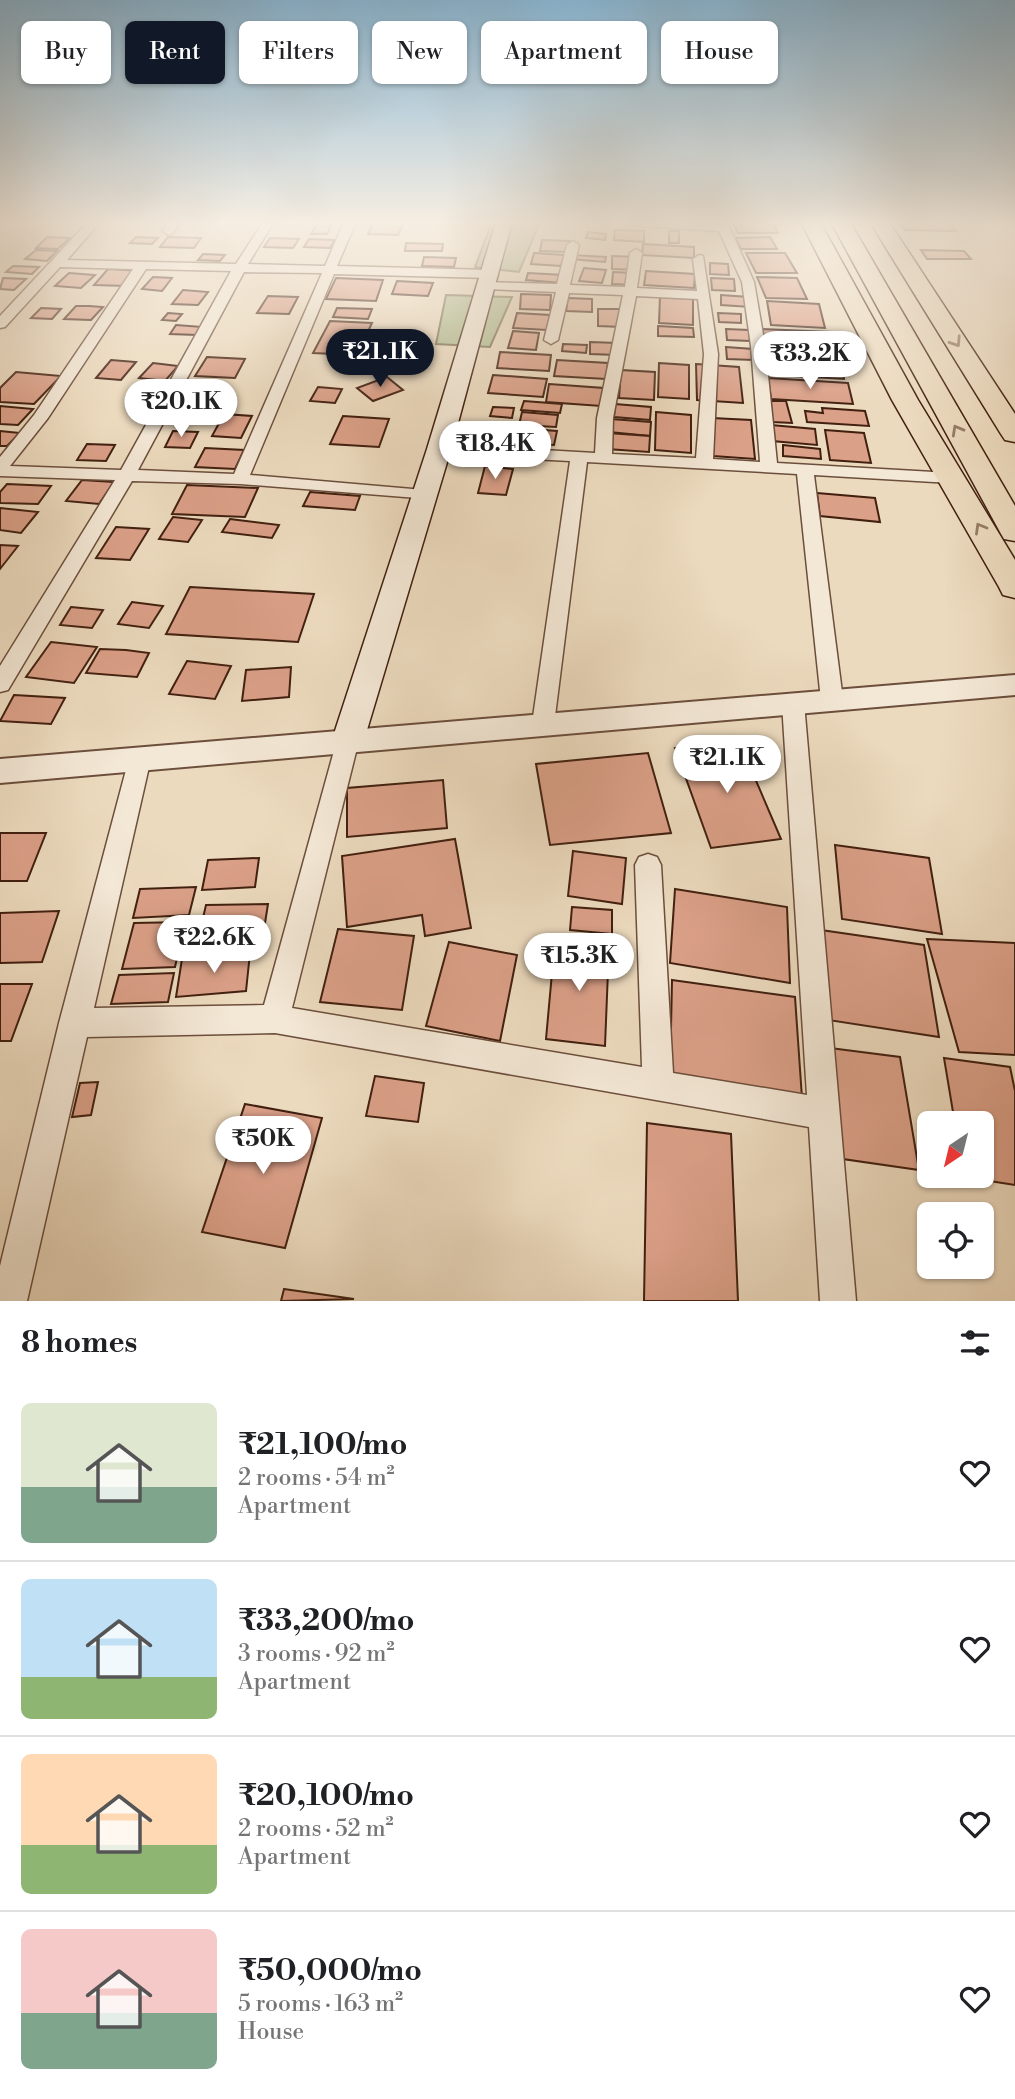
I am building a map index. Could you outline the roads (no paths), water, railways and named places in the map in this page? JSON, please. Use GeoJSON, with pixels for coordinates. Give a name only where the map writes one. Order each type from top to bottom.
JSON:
{"type":"FeatureCollection","features":[{"type":"Feature","properties":{"kind":"highway"},"geometry":{"type":"LineString","coordinates":[[843,283],[903,395],[1015,587]]}},
{"type":"Feature","properties":{"kind":"highway"},"geometry":{"type":"LineString","coordinates":[[874,283],[1015,532]]}},
{"type":"Feature","properties":{"kind":"highway"},"geometry":{"type":"LineString","coordinates":[[894,283],[1001,460]]}},
{"type":"Feature","properties":{"kind":"highway"},"geometry":{"type":"LineString","coordinates":[[918,283],[1015,434]]}},
{"type":"Feature","properties":{"kind":"highway"},"geometry":{"type":"LineString","coordinates":[[903,395],[939,398]]}},
{"type":"Feature","properties":{"kind":"main road"},"geometry":{"type":"LineString","coordinates":[[348,740],[439,449],[487,283]]}},
{"type":"Feature","properties":{"kind":"street"},"geometry":{"type":"LineString","coordinates":[[0,324],[39,283]]}},
{"type":"Feature","properties":{"kind":"street"},"geometry":{"type":"LineString","coordinates":[[0,469],[40,418],[130,283]]}},
{"type":"Feature","properties":{"kind":"street"},"geometry":{"type":"LineString","coordinates":[[0,684],[127,475],[231,283]]}},
{"type":"Feature","properties":{"kind":"street"},"geometry":{"type":"LineString","coordinates":[[240,479],[325,283]]}},
{"type":"Feature","properties":{"kind":"street"},"geometry":{"type":"LineString","coordinates":[[510,283],[561,289],[704,295]]}},
{"type":"Feature","properties":{"kind":"street"},"geometry":{"type":"LineString","coordinates":[[551,340],[563,283]]}},
{"type":"Feature","properties":{"kind":"street"},"geometry":{"type":"LineString","coordinates":[[603,458],[605,418],[625,330],[631,283]]}},
{"type":"Feature","properties":{"kind":"street"},"geometry":{"type":"LineString","coordinates":[[702,283],[711,354],[704,464]]}},
{"type":"Feature","properties":{"kind":"street"},"geometry":{"type":"LineString","coordinates":[[748,283],[758,346],[769,468]]}},
{"type":"Feature","properties":{"kind":"street"},"geometry":{"type":"LineString","coordinates":[[439,449],[951,478]]}},
{"type":"Feature","properties":{"kind":"street"},"geometry":{"type":"LineString","coordinates":[[543,724],[579,457]]}},
{"type":"Feature","properties":{"kind":"street"},"geometry":{"type":"LineString","coordinates":[[0,469],[240,479],[424,495]]}},
{"type":"Feature","properties":{"kind":"street"},"geometry":{"type":"LineString","coordinates":[[805,470],[832,700]]}},
{"type":"Feature","properties":{"kind":"street"},"geometry":{"type":"LineString","coordinates":[[0,771],[1015,685]]}},
{"type":"Feature","properties":{"kind":"street"},"geometry":{"type":"LineString","coordinates":[[793,703],[838,1301]]}},
{"type":"Feature","properties":{"kind":"street"},"geometry":{"type":"LineString","coordinates":[[275,1019],[348,740]]}},
{"type":"Feature","properties":{"kind":"street"},"geometry":{"type":"LineString","coordinates":[[9,1301],[139,758]]}},
{"type":"Feature","properties":{"kind":"street"},"geometry":{"type":"LineString","coordinates":[[648,865],[658,1085]]}},
{"type":"Feature","properties":{"kind":"street"},"geometry":{"type":"LineString","coordinates":[[74,1023],[275,1019],[824,1114]]}}]}
